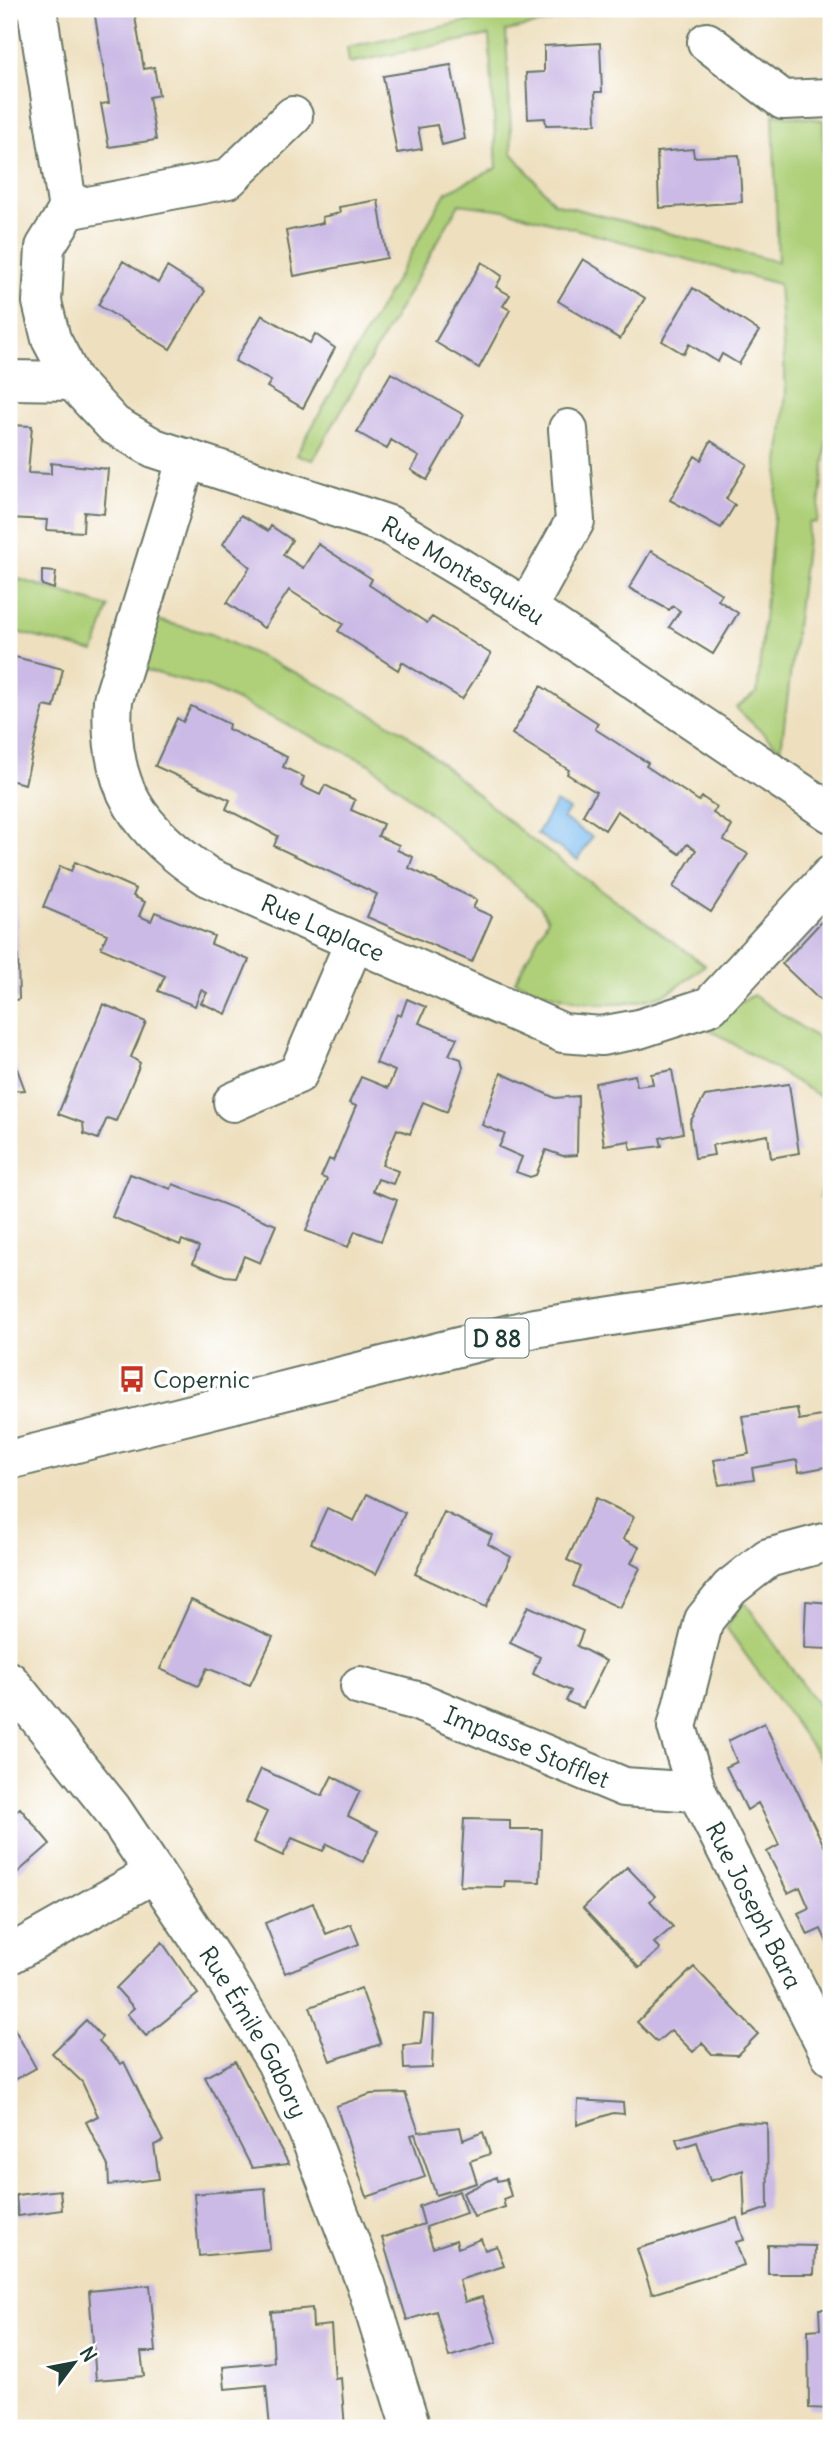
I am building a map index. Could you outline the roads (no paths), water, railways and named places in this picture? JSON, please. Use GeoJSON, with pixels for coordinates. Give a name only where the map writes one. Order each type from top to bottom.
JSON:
{"type":"FeatureCollection","features":[{"type":"Feature","properties":{"kind":"street"},"geometry":{"type":"LineString","coordinates":[[37,9],[68,210],[228,179],[293,116]]}},
{"type":"Feature","properties":{"kind":"street"},"geometry":{"type":"LineString","coordinates":[[707,42],[783,100],[831,98]]}},
{"type":"Feature","properties":{"kind":"street","name":"Rue Montesquieu"},"geometry":{"type":"LineString","coordinates":[[68,210],[45,247],[42,302],[51,339],[73,381],[114,425],[154,448],[389,525],[527,608],[831,813]]}},
{"type":"Feature","properties":{"kind":"street"},"geometry":{"type":"LineString","coordinates":[[9,380],[73,381]]}},
{"type":"Feature","properties":{"kind":"street"},"geometry":{"type":"LineString","coordinates":[[527,608],[575,521],[568,429]]}},
{"type":"Feature","properties":{"kind":"street","name":"Rue Laplace"},"geometry":{"type":"LineString","coordinates":[[187,458],[113,700],[111,736],[118,769],[130,800],[149,830],[177,856],[210,878],[563,1034],[601,1036],[639,1030],[710,1006],[831,875]]}},
{"type":"Feature","properties":{"kind":"street"},"geometry":{"type":"LineString","coordinates":[[233,1102],[299,1074],[354,943]]}},
{"type":"Feature","properties":{"kind":"street","name":"D 88"},"geometry":{"type":"LineString","coordinates":[[9,1460],[534,1328],[831,1282]]}},
{"type":"Feature","properties":{"kind":"street","name":"Rue Joseph Bara"},"geometry":{"type":"LineString","coordinates":[[831,1541],[768,1559],[730,1588],[704,1620],[677,1727],[697,1792],[831,2056]]}},
{"type":"Feature","properties":{"kind":"street","name":"Rue Émile Gabory"},"geometry":{"type":"LineString","coordinates":[[9,1681],[112,1809],[223,1975],[297,2103],[366,2284],[411,2428]]}},
{"type":"Feature","properties":{"kind":"street","name":"Impasse Stofflet"},"geometry":{"type":"LineString","coordinates":[[360,1686],[417,1701],[624,1787],[697,1792]]}},
{"type":"Feature","properties":{"kind":"street"},"geometry":{"type":"LineString","coordinates":[[9,1955],[155,1873]]}},
{"type":"Feature","properties":{"kind":"water"},"geometry":{"type":"Polygon","coordinates":[[[556,802],[569,810],[563,818],[592,837],[578,860],[537,834],[556,802]]]}},
{"type":"Feature","properties":{"kind":"place","name":"Copernic"},"geometry":{"type":"Point","coordinates":[132,1379]}}]}
